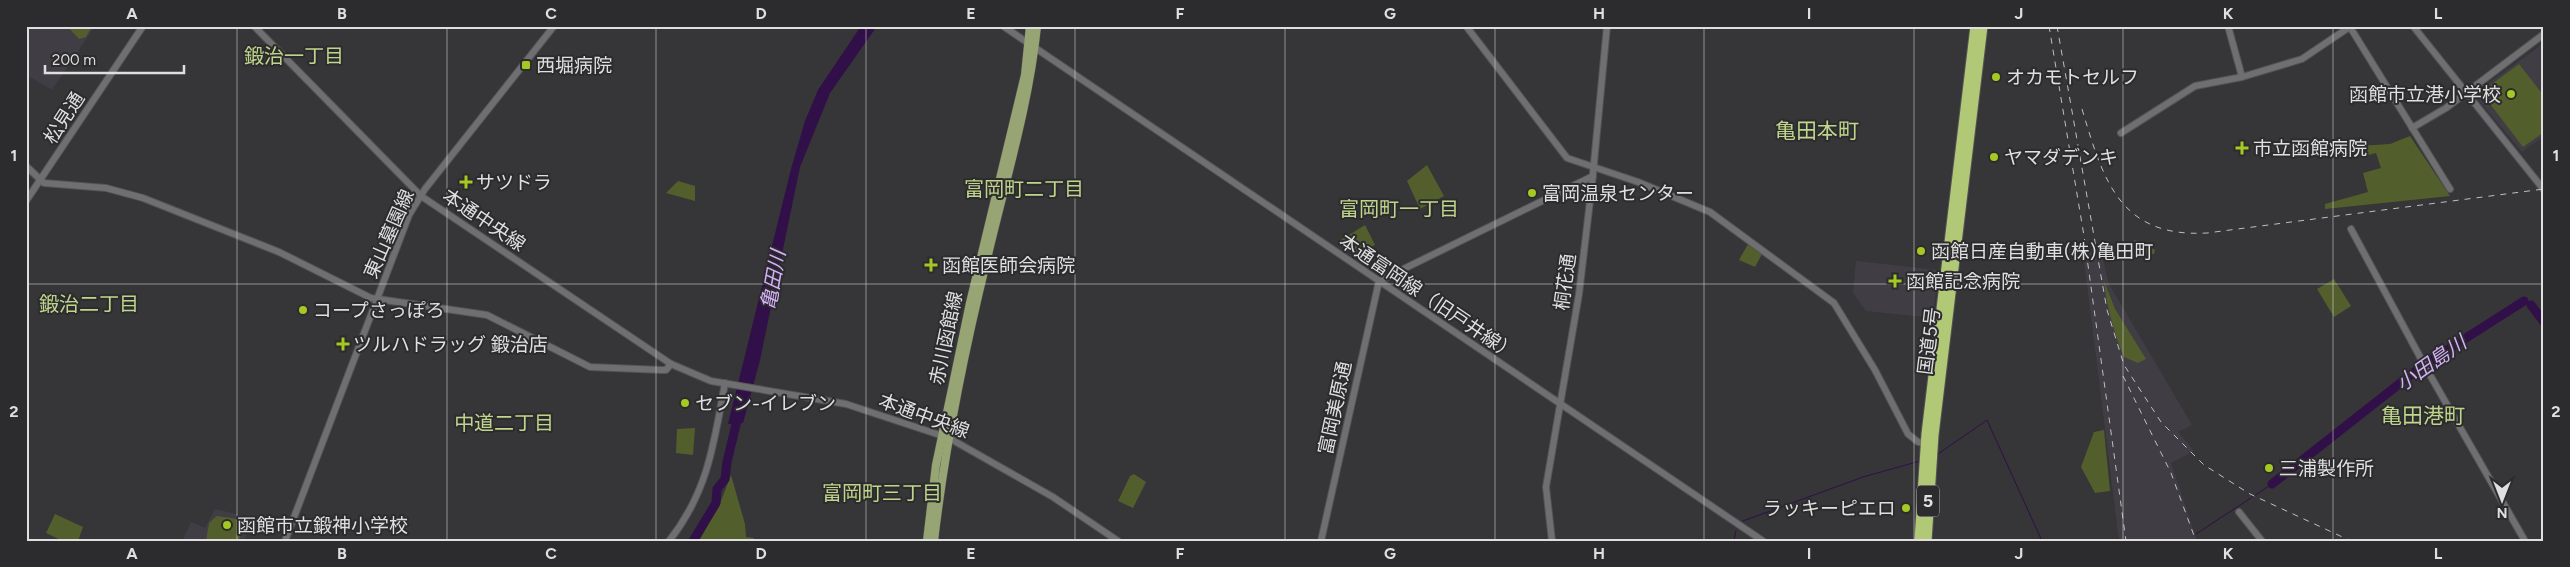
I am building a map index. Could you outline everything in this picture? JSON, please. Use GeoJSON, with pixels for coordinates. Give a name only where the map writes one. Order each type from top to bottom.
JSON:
{"type":"FeatureCollection","features":[{"type":"Feature","properties":{"kind":"highway","name":"国道5号"},"geometry":{"type":"LineString","coordinates":[[1919,541],[1975,26]]}},
{"type":"Feature","properties":{"kind":"highway","name":"国道5号"},"geometry":{"type":"LineString","coordinates":[[1927,541],[1928,453],[1983,26]]}},
{"type":"Feature","properties":{"kind":"main road","name":"赤川函館線"},"geometry":{"type":"LineString","coordinates":[[1030,26],[1032,45]]}},
{"type":"Feature","properties":{"kind":"main road","name":"赤川函館線"},"geometry":{"type":"LineString","coordinates":[[927,541],[934,475],[946,437],[1037,26]]}},
{"type":"Feature","properties":{"kind":"main road","name":"赤川函館線"},"geometry":{"type":"LineString","coordinates":[[934,541],[946,437]]}},
{"type":"Feature","properties":{"kind":"street","name":"松見通"},"geometry":{"type":"LineString","coordinates":[[26,201],[143,26]]}},
{"type":"Feature","properties":{"kind":"street","name":"本通中央線"},"geometry":{"type":"LineString","coordinates":[[254,26],[420,196],[671,364],[691,374],[724,383],[846,404],[946,437],[1053,497],[1118,541]]}},
{"type":"Feature","properties":{"kind":"street","name":"東山墓園線"},"geometry":{"type":"LineString","coordinates":[[285,541],[406,222],[420,196],[554,26]]}},
{"type":"Feature","properties":{"kind":"street","name":"本通富岡線（旧戸井線）"},"geometry":{"type":"LineString","coordinates":[[1003,26],[1762,541]]}},
{"type":"Feature","properties":{"kind":"street"},"geometry":{"type":"LineString","coordinates":[[1466,26],[1566,156],[1638,182],[1710,212],[1834,302],[1875,370],[1908,434],[1928,453]]}},
{"type":"Feature","properties":{"kind":"street","name":"桐花通"},"geometry":{"type":"LineString","coordinates":[[1552,541],[1546,487],[1579,294],[1594,167],[1607,26]]}},
{"type":"Feature","properties":{"kind":"street"},"geometry":{"type":"LineString","coordinates":[[2228,26],[2242,77]]}},
{"type":"Feature","properties":{"kind":"street"},"geometry":{"type":"LineString","coordinates":[[2412,26],[2544,190]]}},
{"type":"Feature","properties":{"kind":"street"},"geometry":{"type":"LineString","coordinates":[[2120,133],[2195,86],[2242,77],[2308,57],[2350,27],[2450,189]]}},
{"type":"Feature","properties":{"kind":"street"},"geometry":{"type":"LineString","coordinates":[[2412,128],[2466,92],[2544,34]]}},
{"type":"Feature","properties":{"kind":"street"},"geometry":{"type":"LineString","coordinates":[[26,166],[40,180],[50,185],[74,184],[109,189],[143,198],[279,252],[376,299],[487,315],[593,368],[666,370],[671,364]]}},
{"type":"Feature","properties":{"kind":"street"},"geometry":{"type":"LineString","coordinates":[[1379,281],[1593,176]]}},
{"type":"Feature","properties":{"kind":"street"},"geometry":{"type":"LineString","coordinates":[[2351,229],[2424,365],[2525,541]]}},
{"type":"Feature","properties":{"kind":"street","name":"富岡美原通"},"geometry":{"type":"LineString","coordinates":[[1321,541],[1379,281]]}},
{"type":"Feature","properties":{"kind":"street"},"geometry":{"type":"LineString","coordinates":[[669,541],[689,513],[705,478],[713,450],[724,383]]}},
{"type":"Feature","properties":{"kind":"street"},"geometry":{"type":"LineString","coordinates":[[2239,512],[2262,541]]}},
{"type":"Feature","properties":{"kind":"shaded area"},"geometry":{"type":"Polygon","coordinates":[[[26,26],[95,26],[52,90],[26,75],[26,26]]]}},
{"type":"Feature","properties":{"kind":"shaded area","name":"函館市立港小学校"},"geometry":{"type":"Polygon","coordinates":[[[2544,43],[2544,136],[2522,152],[2477,98],[2478,91],[2544,43]]]}},
{"type":"Feature","properties":{"kind":"shaded area"},"geometry":{"type":"Polygon","coordinates":[[[2100,248],[2109,284],[2192,425],[2178,432],[2194,451],[2171,463],[2197,541],[2119,541],[2083,252],[2100,248]]]}},
{"type":"Feature","properties":{"kind":"shaded area","name":"函館記念病院"},"geometry":{"type":"Polygon","coordinates":[[[1856,261],[1938,270],[1933,318],[1866,311],[1853,293],[1856,261]]]}},
{"type":"Feature","properties":{"kind":"shaded area","name":"函館市立鍛神小学校"},"geometry":{"type":"Polygon","coordinates":[[[215,509],[249,517],[245,541],[182,541],[191,522],[205,528],[215,509]]]}},
{"type":"Feature","properties":{"kind":"green space"},"geometry":{"type":"Polygon","coordinates":[[[67,26],[92,26],[86,37],[79,39],[67,26]]]}},
{"type":"Feature","properties":{"kind":"green space","name":"函館市立港小学校"},"geometry":{"type":"Polygon","coordinates":[[[2519,64],[2544,96],[2544,132],[2523,147],[2481,92],[2519,64]]]}},
{"type":"Feature","properties":{"kind":"green space"},"geometry":{"type":"Polygon","coordinates":[[[2410,136],[2450,196],[2325,209],[2325,204],[2368,192],[2363,173],[2381,168],[2376,153],[2361,157],[2358,146],[2390,144],[2410,136]]]}},
{"type":"Feature","properties":{"kind":"green space"},"geometry":{"type":"Polygon","coordinates":[[[1427,165],[1444,196],[1420,209],[1407,181],[1427,165]]]}},
{"type":"Feature","properties":{"kind":"green space"},"geometry":{"type":"Polygon","coordinates":[[[678,181],[695,186],[695,201],[666,193],[678,181]]]}},
{"type":"Feature","properties":{"kind":"green space"},"geometry":{"type":"Polygon","coordinates":[[[1365,225],[1375,245],[1356,254],[1340,243],[1339,241],[1365,225]]]}},
{"type":"Feature","properties":{"kind":"green space"},"geometry":{"type":"Polygon","coordinates":[[[2135,240],[2155,250],[2154,254],[2138,255],[2133,242],[2135,240]]]}},
{"type":"Feature","properties":{"kind":"green space"},"geometry":{"type":"Polygon","coordinates":[[[1748,244],[1762,254],[1755,267],[1739,260],[1748,244]]]}},
{"type":"Feature","properties":{"kind":"green space"},"geometry":{"type":"Polygon","coordinates":[[[2334,279],[2351,306],[2334,317],[2317,289],[2334,279]]]}},
{"type":"Feature","properties":{"kind":"green space"},"geometry":{"type":"Polygon","coordinates":[[[2104,281],[2115,309],[2146,359],[2138,363],[2124,357],[2111,320],[2104,281]]]}},
{"type":"Feature","properties":{"kind":"green space"},"geometry":{"type":"Polygon","coordinates":[[[695,428],[693,455],[676,453],[677,429],[695,428]]]}},
{"type":"Feature","properties":{"kind":"green space"},"geometry":{"type":"Polygon","coordinates":[[[2104,430],[2110,491],[2095,493],[2081,467],[2094,432],[2104,430]]]}},
{"type":"Feature","properties":{"kind":"green space"},"geometry":{"type":"Polygon","coordinates":[[[1134,474],[1146,482],[1133,508],[1118,501],[1130,476],[1134,474]]]}},
{"type":"Feature","properties":{"kind":"green space"},"geometry":{"type":"Polygon","coordinates":[[[731,475],[745,524],[746,537],[754,538],[754,541],[699,541],[719,506],[731,475]]]}},
{"type":"Feature","properties":{"kind":"green space"},"geometry":{"type":"Polygon","coordinates":[[[55,514],[83,527],[78,541],[63,541],[46,533],[55,514]]]}},
{"type":"Feature","properties":{"kind":"green space"},"geometry":{"type":"Polygon","coordinates":[[[217,516],[244,520],[239,541],[206,541],[209,523],[217,516]]]}},
{"type":"Feature","properties":{"kind":"water"},"geometry":{"type":"Polygon","coordinates":[[[861,26],[877,26],[830,93],[800,167],[760,360],[743,423],[728,424],[791,169],[805,121],[818,90],[861,26]]]}},
{"type":"Feature","properties":{"kind":"waterway","name":"小田島川"},"geometry":{"type":"LineString","coordinates":[[2272,484],[2422,366],[2524,301]]}},
{"type":"Feature","properties":{"kind":"waterway","name":"小田島川"},"geometry":{"type":"LineString","coordinates":[[2531,305],[2544,322]]}},
{"type":"Feature","properties":{"kind":"waterway","name":"亀田川"},"geometry":{"type":"LineString","coordinates":[[693,541],[716,503],[717,489],[725,479],[727,462],[739,412]]}},
{"type":"Feature","properties":{"kind":"waterway"},"geometry":{"type":"LineString","coordinates":[[1938,454],[1987,420],[2042,541]]}},
{"type":"Feature","properties":{"kind":"waterway"},"geometry":{"type":"LineString","coordinates":[[1743,521],[1863,477],[1920,461]]}},
{"type":"Feature","properties":{"kind":"waterway","name":"小田島川"},"geometry":{"type":"LineString","coordinates":[[2196,534],[2272,484]]}},
{"type":"Feature","properties":{"kind":"waterway"},"geometry":{"type":"LineString","coordinates":[[1734,541],[1736,531]]}},
{"type":"Feature","properties":{"kind":"railway"},"geometry":{"type":"LineString","coordinates":[[2049,26],[2084,236],[2126,541]]}},
{"type":"Feature","properties":{"kind":"railway"},"geometry":{"type":"LineString","coordinates":[[2057,26],[2107,310],[2124,365],[2161,422],[2204,465],[2250,494],[2351,541]]}},
{"type":"Feature","properties":{"kind":"railway"},"geometry":{"type":"LineString","coordinates":[[2082,109],[2098,159],[2119,199],[2134,214],[2153,226],[2177,232],[2207,233],[2544,189]]}},
{"type":"Feature","properties":{"kind":"railway"},"geometry":{"type":"LineString","coordinates":[[2123,376],[2171,473],[2196,541]]}},
{"type":"Feature","properties":{"kind":"place","name":"西堀病院"},"geometry":{"type":"Point","coordinates":[526,65]}},
{"type":"Feature","properties":{"kind":"place","name":"オカモトセルフ"},"geometry":{"type":"Point","coordinates":[1996,77]}},
{"type":"Feature","properties":{"kind":"place","name":"函館市立港小学校"},"geometry":{"type":"Point","coordinates":[2511,94]}},
{"type":"Feature","properties":{"kind":"place","name":"市立函館病院"},"geometry":{"type":"Point","coordinates":[2242,148]}},
{"type":"Feature","properties":{"kind":"place","name":"ヤマダデンキ"},"geometry":{"type":"Point","coordinates":[1994,157]}},
{"type":"Feature","properties":{"kind":"place","name":"サツドラ"},"geometry":{"type":"Point","coordinates":[466,182]}},
{"type":"Feature","properties":{"kind":"place","name":"富岡温泉センター"},"geometry":{"type":"Point","coordinates":[1532,193]}},
{"type":"Feature","properties":{"kind":"place","name":"函館日産自動車(株)亀田町"},"geometry":{"type":"Point","coordinates":[1921,251]}},
{"type":"Feature","properties":{"kind":"place","name":"函館医師会病院"},"geometry":{"type":"Point","coordinates":[931,265]}},
{"type":"Feature","properties":{"kind":"place","name":"函館記念病院"},"geometry":{"type":"Point","coordinates":[1895,281]}},
{"type":"Feature","properties":{"kind":"place","name":"コープさっぽろ"},"geometry":{"type":"Point","coordinates":[303,310]}},
{"type":"Feature","properties":{"kind":"place","name":"ツルハドラッグ 鍛治店"},"geometry":{"type":"Point","coordinates":[343,344]}},
{"type":"Feature","properties":{"kind":"place","name":"セブン-イレブン"},"geometry":{"type":"Point","coordinates":[685,403]}},
{"type":"Feature","properties":{"kind":"place","name":"三浦製作所"},"geometry":{"type":"Point","coordinates":[2269,468]}},
{"type":"Feature","properties":{"kind":"place","name":"ラッキーピエロ"},"geometry":{"type":"Point","coordinates":[1906,508]}},
{"type":"Feature","properties":{"kind":"place","name":"函館市立鍛神小学校"},"geometry":{"type":"Point","coordinates":[227,525]}},
{"type":"Feature","properties":{"kind":"district","name":"鍛治一丁目"},"geometry":{"type":"Point","coordinates":[294,56]}},
{"type":"Feature","properties":{"kind":"district","name":"亀田本町"},"geometry":{"type":"Point","coordinates":[1817,130]}},
{"type":"Feature","properties":{"kind":"district","name":"富岡町二丁目"},"geometry":{"type":"Point","coordinates":[1024,189]}},
{"type":"Feature","properties":{"kind":"district","name":"富岡町一丁目"},"geometry":{"type":"Point","coordinates":[1399,209]}},
{"type":"Feature","properties":{"kind":"district","name":"鍛治二丁目"},"geometry":{"type":"Point","coordinates":[89,304]}},
{"type":"Feature","properties":{"kind":"district","name":"亀田港町"},"geometry":{"type":"Point","coordinates":[2423,415]}},
{"type":"Feature","properties":{"kind":"district","name":"中道二丁目"},"geometry":{"type":"Point","coordinates":[504,423]}},
{"type":"Feature","properties":{"kind":"district","name":"富岡町三丁目"},"geometry":{"type":"Point","coordinates":[882,493]}}]}
